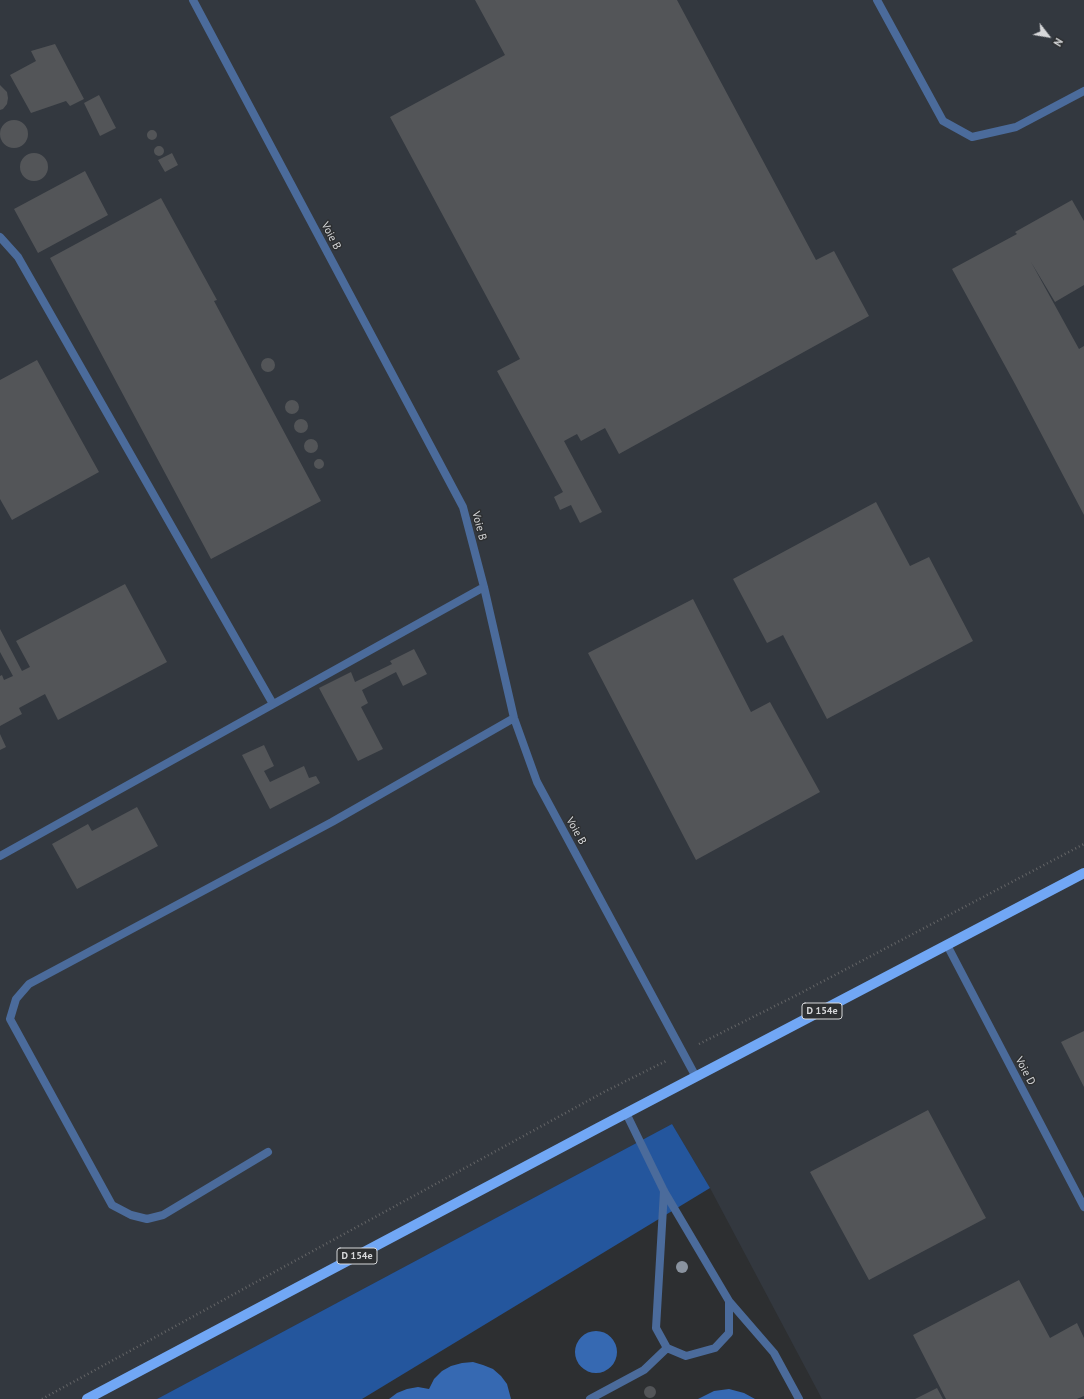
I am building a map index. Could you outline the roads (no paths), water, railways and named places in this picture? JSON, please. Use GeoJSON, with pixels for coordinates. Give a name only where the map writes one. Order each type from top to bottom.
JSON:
{"type":"FeatureCollection","features":[{"type":"Feature","properties":{"kind":"main road","name":"D 154e"},"geometry":{"type":"LineString","coordinates":[[87,1399],[626,1113],[1084,873]]}},
{"type":"Feature","properties":{"kind":"lane","name":"Voie B"},"geometry":{"type":"LineString","coordinates":[[193,0],[463,507],[484,587],[514,718],[537,782],[696,1077]]}},
{"type":"Feature","properties":{"kind":"lane"},"geometry":{"type":"LineString","coordinates":[[877,0],[944,121],[972,137],[1016,127],[1084,91]]}},
{"type":"Feature","properties":{"kind":"lane"},"geometry":{"type":"LineString","coordinates":[[0,237],[18,257],[273,704]]}},
{"type":"Feature","properties":{"kind":"lane"},"geometry":{"type":"LineString","coordinates":[[0,856],[484,587]]}},
{"type":"Feature","properties":{"kind":"lane"},"geometry":{"type":"LineString","coordinates":[[268,1152],[163,1215],[147,1219],[131,1216],[112,1205],[10,1019],[16,1000],[29,984],[332,822],[514,718]]}},
{"type":"Feature","properties":{"kind":"lane","name":"Voie D"},"geometry":{"type":"LineString","coordinates":[[947,945],[1084,1207]]}},
{"type":"Feature","properties":{"kind":"lane"},"geometry":{"type":"LineString","coordinates":[[626,1113],[664,1191],[729,1301],[774,1353],[799,1399]]}},
{"type":"Feature","properties":{"kind":"lane"},"geometry":{"type":"LineString","coordinates":[[664,1191],[656,1328],[667,1348],[686,1356],[715,1348],[730,1333],[729,1301]]}},
{"type":"Feature","properties":{"kind":"lane"},"geometry":{"type":"LineString","coordinates":[[590,1399],[644,1370],[667,1348]]}}]}
